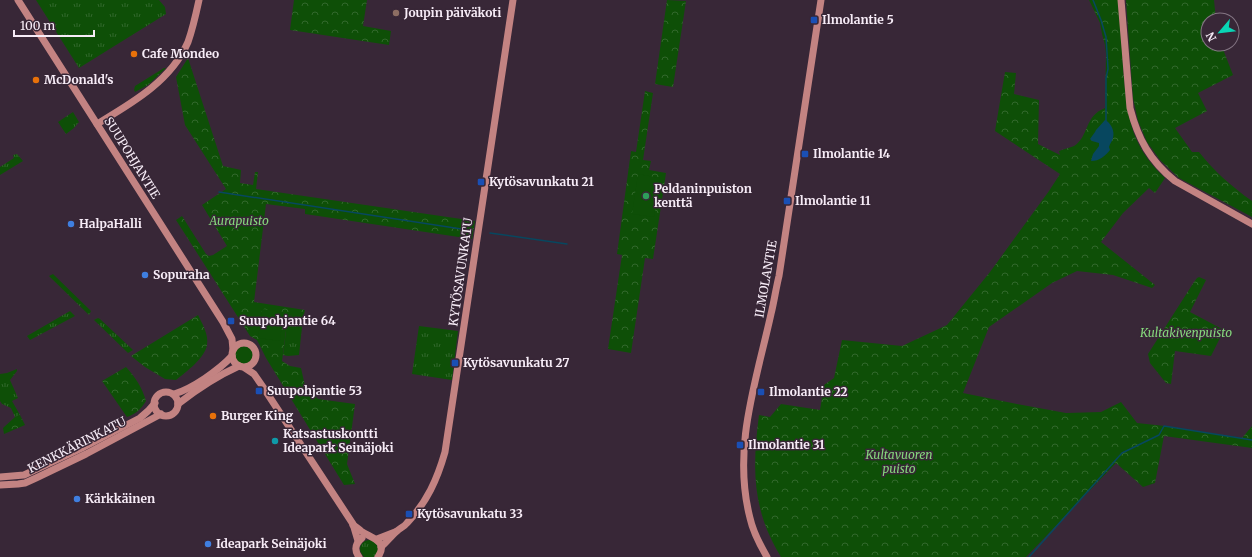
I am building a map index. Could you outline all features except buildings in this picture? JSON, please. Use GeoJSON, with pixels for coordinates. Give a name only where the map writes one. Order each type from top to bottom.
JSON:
{"type":"FeatureCollection","features":[{"type":"Feature","properties":{"kind":"street","name":"SUUPOHJANTIE"},"geometry":{"type":"LineString","coordinates":[[18,0],[227,328],[232,339],[233,353]]}},
{"type":"Feature","properties":{"kind":"street"},"geometry":{"type":"LineString","coordinates":[[97,124],[148,90],[163,78],[173,66],[184,49],[192,32],[199,0]]}},
{"type":"Feature","properties":{"kind":"street","name":"KYTÖSAVUNKATU"},"geometry":{"type":"LineString","coordinates":[[377,539],[395,532],[406,524],[430,491],[438,474],[445,452],[513,0]]}},
{"type":"Feature","properties":{"kind":"street","name":"ILMOLANTIE"},"geometry":{"type":"LineString","coordinates":[[767,557],[758,540],[750,519],[743,477],[744,437],[779,276],[820,0]]}},
{"type":"Feature","properties":{"kind":"street"},"geometry":{"type":"LineString","coordinates":[[1121,0],[1130,108],[1141,140],[1148,152],[1165,173],[1175,181],[1252,224]]}},
{"type":"Feature","properties":{"kind":"street","name":"SUUPOHJANTIE"},"geometry":{"type":"LineString","coordinates":[[227,328],[245,343]]}},
{"type":"Feature","properties":{"kind":"street"},"geometry":{"type":"LineString","coordinates":[[174,394],[185,390],[221,368],[238,345],[245,343],[249,343],[255,349],[258,372],[263,387]]}},
{"type":"Feature","properties":{"kind":"street"},"geometry":{"type":"LineString","coordinates":[[233,353],[234,361],[254,374],[353,524],[358,541],[356,549],[359,557]]}},
{"type":"Feature","properties":{"kind":"street"},"geometry":{"type":"LineString","coordinates":[[178,404],[219,376],[242,367],[252,365],[256,361]]}},
{"type":"Feature","properties":{"kind":"street"},"geometry":{"type":"LineString","coordinates":[[168,392],[174,394],[178,400],[177,409],[173,414],[161,414],[156,409],[154,403],[156,398],[161,393],[168,392]]}},
{"type":"Feature","properties":{"kind":"street","name":"KENKKÄRINKATU"},"geometry":{"type":"LineString","coordinates":[[0,477],[15,477],[24,475],[84,447],[140,418],[154,403]]}},
{"type":"Feature","properties":{"kind":"street","name":"KENKKÄRINKATU"},"geometry":{"type":"LineString","coordinates":[[0,485],[18,484],[36,478],[86,454],[161,414]]}},
{"type":"Feature","properties":{"kind":"street"},"geometry":{"type":"LineString","coordinates":[[353,524],[369,536],[377,539],[380,554]]}},
{"type":"Feature","properties":{"kind":"street","name":"KYTÖSAVUNKATU"},"geometry":{"type":"LineString","coordinates":[[380,554],[395,532]]}},
{"type":"Feature","properties":{"kind":"street"},"geometry":{"type":"LineString","coordinates":[[358,541],[365,536],[369,536]]}},
{"type":"Feature","properties":{"kind":"green space"},"geometry":{"type":"Polygon","coordinates":[[[36,0],[159,0],[165,7],[166,14],[79,68],[36,0]]]}},
{"type":"Feature","properties":{"kind":"green space"},"geometry":{"type":"Polygon","coordinates":[[[294,0],[367,0],[363,26],[391,31],[389,45],[290,30],[294,0]]]}},
{"type":"Feature","properties":{"kind":"green space"},"geometry":{"type":"Polygon","coordinates":[[[667,0],[686,1],[673,87],[655,84],[667,0]]]}},
{"type":"Feature","properties":{"kind":"green space","name":"Kultavuoren puisto"},"geometry":{"type":"Polygon","coordinates":[[[1089,0],[1118,0],[1124,84],[1132,127],[1144,153],[1165,178],[1155,193],[1149,188],[1123,213],[1101,242],[1155,285],[1152,288],[1113,275],[1077,271],[1052,283],[989,327],[963,393],[1066,413],[1101,412],[1121,402],[1137,423],[1242,438],[1252,426],[1252,448],[1164,436],[1155,483],[1143,487],[1116,463],[1026,557],[781,557],[771,540],[764,523],[756,489],[755,453],[759,415],[770,417],[781,404],[820,410],[824,385],[834,378],[842,340],[902,346],[947,325],[990,272],[1060,174],[995,131],[1005,72],[1016,73],[1014,94],[1039,100],[1038,144],[1060,155],[1059,151],[1074,146],[1079,142],[1093,116],[1105,108],[1105,45],[1100,23],[1089,0]]]}},
{"type":"Feature","properties":{"kind":"green space"},"geometry":{"type":"Polygon","coordinates":[[[1126,0],[1214,0],[1215,12],[1200,12],[1200,52],[1224,52],[1233,75],[1198,93],[1207,111],[1175,128],[1192,152],[1199,152],[1211,166],[1237,190],[1252,201],[1252,217],[1179,178],[1160,160],[1147,142],[1138,121],[1133,98],[1126,0]]]}},
{"type":"Feature","properties":{"kind":"green space","name":"Aurapuisto"},"geometry":{"type":"Polygon","coordinates":[[[188,58],[223,166],[241,170],[240,183],[253,185],[255,172],[258,172],[256,189],[475,221],[472,239],[305,214],[305,209],[266,204],[254,302],[305,310],[303,318],[288,315],[282,361],[290,366],[301,368],[305,386],[318,399],[355,404],[347,464],[355,484],[344,485],[266,358],[257,340],[250,336],[176,220],[182,216],[206,254],[209,256],[227,246],[202,205],[226,189],[185,125],[176,77],[188,58]]]}},
{"type":"Feature","properties":{"kind":"green space"},"geometry":{"type":"Polygon","coordinates":[[[166,68],[148,85],[135,92],[135,86],[166,68]]]}},
{"type":"Feature","properties":{"kind":"green space"},"geometry":{"type":"Polygon","coordinates":[[[645,91],[653,93],[643,160],[651,161],[649,170],[666,173],[653,259],[645,258],[631,353],[608,349],[622,255],[617,254],[631,151],[636,152],[645,91]]]}},
{"type":"Feature","properties":{"kind":"green space"},"geometry":{"type":"Polygon","coordinates":[[[73,112],[79,122],[66,134],[58,122],[73,112]]]}},
{"type":"Feature","properties":{"kind":"green space"},"geometry":{"type":"Polygon","coordinates":[[[17,154],[23,161],[0,175],[0,167],[14,158],[13,155],[17,154]]]}},
{"type":"Feature","properties":{"kind":"green space","name":"Peldaninpuiston kenttä"},"geometry":{"type":"Polygon","coordinates":[[[638,174],[660,178],[654,217],[632,214],[638,174]]]}},
{"type":"Feature","properties":{"kind":"green space"},"geometry":{"type":"Polygon","coordinates":[[[53,274],[91,311],[89,315],[49,276],[53,274]]]}},
{"type":"Feature","properties":{"kind":"green space","name":"Kultakivenpuisto"},"geometry":{"type":"Polygon","coordinates":[[[1199,277],[1206,280],[1190,312],[1224,330],[1211,356],[1175,351],[1171,384],[1166,383],[1150,363],[1148,354],[1194,282],[1199,277]]]}},
{"type":"Feature","properties":{"kind":"green space"},"geometry":{"type":"Polygon","coordinates":[[[262,309],[283,312],[280,341],[258,338],[262,309]]]}},
{"type":"Feature","properties":{"kind":"green space"},"geometry":{"type":"Polygon","coordinates":[[[70,311],[75,316],[30,340],[27,336],[70,311]]]}},
{"type":"Feature","properties":{"kind":"green space"},"geometry":{"type":"Polygon","coordinates":[[[198,315],[207,337],[206,350],[199,360],[176,380],[165,379],[145,367],[131,356],[198,315]]]}},
{"type":"Feature","properties":{"kind":"green space"},"geometry":{"type":"Polygon","coordinates":[[[288,315],[303,318],[299,355],[283,355],[288,315]]]}},
{"type":"Feature","properties":{"kind":"green space"},"geometry":{"type":"Polygon","coordinates":[[[98,318],[133,350],[128,353],[94,320],[98,318]]]}},
{"type":"Feature","properties":{"kind":"green space"},"geometry":{"type":"Polygon","coordinates":[[[419,326],[458,331],[452,380],[412,374],[419,326]]]}},
{"type":"Feature","properties":{"kind":"green space"},"geometry":{"type":"Polygon","coordinates":[[[244,346],[250,349],[253,355],[250,361],[244,364],[238,361],[235,355],[238,349],[244,346]]]}},
{"type":"Feature","properties":{"kind":"green space"},"geometry":{"type":"Polygon","coordinates":[[[126,367],[138,382],[146,401],[138,411],[127,417],[102,381],[126,367]]]}},
{"type":"Feature","properties":{"kind":"green space"},"geometry":{"type":"Polygon","coordinates":[[[17,369],[10,380],[18,398],[12,401],[20,415],[15,417],[11,408],[2,404],[0,401],[0,374],[17,369]]]}},
{"type":"Feature","properties":{"kind":"green space"},"geometry":{"type":"Polygon","coordinates":[[[20,415],[25,425],[4,434],[3,428],[15,417],[20,415]]]}},
{"type":"Feature","properties":{"kind":"green space"},"geometry":{"type":"Polygon","coordinates":[[[369,540],[375,543],[378,549],[375,555],[369,558],[363,555],[360,549],[363,543],[369,540]]]}},
{"type":"Feature","properties":{"kind":"water"},"geometry":{"type":"Polygon","coordinates":[[[1105,120],[1111,125],[1113,130],[1113,139],[1109,147],[1110,150],[1102,158],[1091,161],[1093,154],[1099,146],[1099,143],[1090,139],[1105,120]]]}},
{"type":"Feature","properties":{"kind":"waterway"},"geometry":{"type":"LineString","coordinates":[[1093,0],[1106,37],[1108,69],[1106,78],[1106,121]]}},
{"type":"Feature","properties":{"kind":"waterway"},"geometry":{"type":"LineString","coordinates":[[219,192],[468,230]]}},
{"type":"Feature","properties":{"kind":"waterway"},"geometry":{"type":"LineString","coordinates":[[490,233],[567,244]]}},
{"type":"Feature","properties":{"kind":"waterway"},"geometry":{"type":"LineString","coordinates":[[1029,557],[1122,453],[1159,435],[1164,426],[1252,440]]}},
{"type":"Feature","properties":{"kind":"place","name":"Joupin päiväkoti"},"geometry":{"type":"Point","coordinates":[396,13]}},
{"type":"Feature","properties":{"kind":"place","name":"Ilmolantie 5"},"geometry":{"type":"Point","coordinates":[814,20]}},
{"type":"Feature","properties":{"kind":"place","name":"Cafe Mondeo"},"geometry":{"type":"Point","coordinates":[134,54]}},
{"type":"Feature","properties":{"kind":"place","name":"McDonald's"},"geometry":{"type":"Point","coordinates":[36,80]}},
{"type":"Feature","properties":{"kind":"place","name":"Ilmolantie 14"},"geometry":{"type":"Point","coordinates":[805,154]}},
{"type":"Feature","properties":{"kind":"place","name":"Kytösavunkatu 21"},"geometry":{"type":"Point","coordinates":[481,182]}},
{"type":"Feature","properties":{"kind":"place","name":"Peldaninpuiston kenttä"},"geometry":{"type":"Point","coordinates":[646,196]}},
{"type":"Feature","properties":{"kind":"place","name":"Ilmolantie 11"},"geometry":{"type":"Point","coordinates":[787,201]}},
{"type":"Feature","properties":{"kind":"place","name":"HalpaHalli"},"geometry":{"type":"Point","coordinates":[71,224]}},
{"type":"Feature","properties":{"kind":"place","name":"Sopuraha"},"geometry":{"type":"Point","coordinates":[145,275]}},
{"type":"Feature","properties":{"kind":"place","name":"Suupohjantie 64"},"geometry":{"type":"Point","coordinates":[231,321]}},
{"type":"Feature","properties":{"kind":"place","name":"Kytösavunkatu 27"},"geometry":{"type":"Point","coordinates":[455,363]}},
{"type":"Feature","properties":{"kind":"place","name":"Suupohjantie 53"},"geometry":{"type":"Point","coordinates":[259,391]}},
{"type":"Feature","properties":{"kind":"place","name":"Ilmolantie 22"},"geometry":{"type":"Point","coordinates":[761,392]}},
{"type":"Feature","properties":{"kind":"place","name":"Burger King"},"geometry":{"type":"Point","coordinates":[213,416]}},
{"type":"Feature","properties":{"kind":"place","name":"Katsastuskontti Ideapark Seinäjoki"},"geometry":{"type":"Point","coordinates":[275,441]}},
{"type":"Feature","properties":{"kind":"place","name":"Ilmolantie 31"},"geometry":{"type":"Point","coordinates":[740,445]}},
{"type":"Feature","properties":{"kind":"place","name":"Kärkkäinen"},"geometry":{"type":"Point","coordinates":[77,499]}},
{"type":"Feature","properties":{"kind":"place","name":"Kytösavunkatu 33"},"geometry":{"type":"Point","coordinates":[409,514]}},
{"type":"Feature","properties":{"kind":"place","name":"Ideapark Seinäjoki"},"geometry":{"type":"Point","coordinates":[208,544]}}]}
